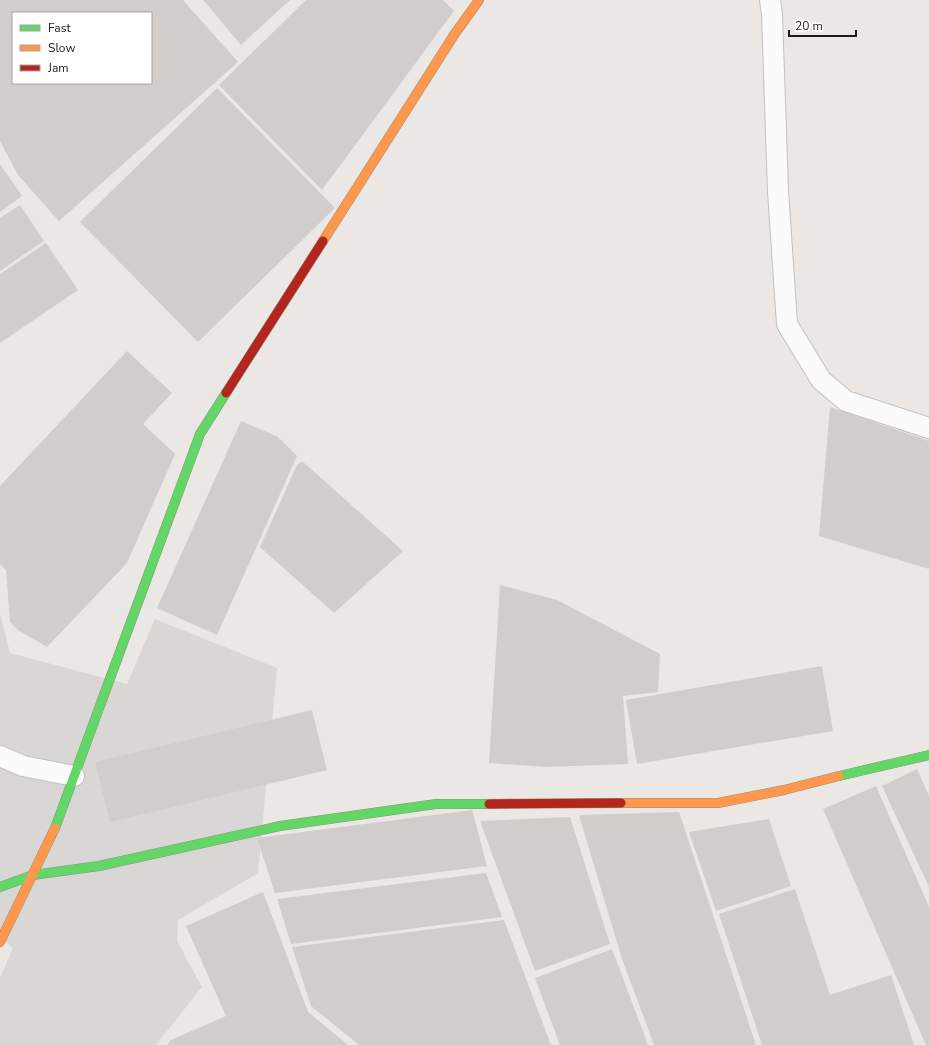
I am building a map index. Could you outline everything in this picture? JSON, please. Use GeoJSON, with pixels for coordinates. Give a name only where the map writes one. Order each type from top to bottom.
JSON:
{"type":"FeatureCollection","features":[{"type":"Feature","properties":{"kind":"street"},"geometry":{"type":"LineString","coordinates":[[0,942],[52,835],[200,434],[454,35],[479,0]]}},
{"type":"Feature","properties":{"kind":"street"},"geometry":{"type":"LineString","coordinates":[[770,0],[772,14],[778,190],[787,324],[821,380],[846,401],[929,428]]}},
{"type":"Feature","properties":{"kind":"street"},"geometry":{"type":"LineString","coordinates":[[0,887],[33,875],[99,866],[280,826],[436,804],[718,803],[784,790],[865,769],[929,755]]}},
{"type":"Feature","properties":{"kind":"street"},"geometry":{"type":"LineString","coordinates":[[0,756],[23,766],[74,776]]}},
{"type":"Feature","properties":{"kind":"shaded area"},"geometry":{"type":"Polygon","coordinates":[[[0,614],[10,653],[127,684],[155,619],[277,668],[258,873],[178,920],[177,941],[202,987],[156,1045],[0,1045],[0,978],[13,948],[0,938],[0,614]]]}},
{"type":"Feature","properties":{"kind":"building"},"geometry":{"type":"Polygon","coordinates":[[[0,0],[183,0],[238,62],[59,221],[18,175],[0,141],[0,0]]]}},
{"type":"Feature","properties":{"kind":"building"},"geometry":{"type":"Polygon","coordinates":[[[203,0],[290,0],[241,45],[203,0]]]}},
{"type":"Feature","properties":{"kind":"building"},"geometry":{"type":"Polygon","coordinates":[[[306,0],[443,0],[454,11],[322,190],[219,85],[306,0]]]}},
{"type":"Feature","properties":{"kind":"building"},"geometry":{"type":"Polygon","coordinates":[[[217,88],[335,208],[198,342],[80,222],[217,88]]]}},
{"type":"Feature","properties":{"kind":"building"},"geometry":{"type":"Polygon","coordinates":[[[0,164],[22,196],[0,212],[0,164]]]}},
{"type":"Feature","properties":{"kind":"building"},"geometry":{"type":"Polygon","coordinates":[[[20,205],[44,241],[0,271],[0,218],[20,205]]]}},
{"type":"Feature","properties":{"kind":"building"},"geometry":{"type":"Polygon","coordinates":[[[46,243],[78,290],[0,343],[0,274],[46,243]]]}},
{"type":"Feature","properties":{"kind":"building"},"geometry":{"type":"Polygon","coordinates":[[[127,351],[172,393],[143,424],[175,454],[127,563],[47,647],[18,630],[10,622],[6,570],[0,564],[0,486],[127,351]]]}},
{"type":"Feature","properties":{"kind":"building"},"geometry":{"type":"Polygon","coordinates":[[[830,407],[929,441],[929,569],[819,536],[830,407]]]}},
{"type":"Feature","properties":{"kind":"building"},"geometry":{"type":"Polygon","coordinates":[[[241,421],[278,437],[297,456],[217,635],[157,608],[241,421]]]}},
{"type":"Feature","properties":{"kind":"building"},"geometry":{"type":"Polygon","coordinates":[[[302,461],[403,551],[334,613],[260,547],[297,465],[302,461]]]}},
{"type":"Feature","properties":{"kind":"building"},"geometry":{"type":"Polygon","coordinates":[[[500,585],[557,600],[660,654],[658,692],[623,696],[628,764],[546,767],[489,763],[500,585]]]}},
{"type":"Feature","properties":{"kind":"building"},"geometry":{"type":"Polygon","coordinates":[[[822,666],[833,731],[637,764],[626,700],[822,666]]]}},
{"type":"Feature","properties":{"kind":"building"},"geometry":{"type":"Polygon","coordinates":[[[312,710],[327,770],[110,822],[95,762],[312,710]]]}},
{"type":"Feature","properties":{"kind":"building"},"geometry":{"type":"Polygon","coordinates":[[[917,769],[929,796],[929,887],[882,786],[917,769]]]}},
{"type":"Feature","properties":{"kind":"building"},"geometry":{"type":"Polygon","coordinates":[[[876,786],[929,907],[929,1045],[926,1045],[823,809],[876,786]]]}},
{"type":"Feature","properties":{"kind":"building"},"geometry":{"type":"Polygon","coordinates":[[[472,810],[487,866],[275,893],[257,838],[472,810]]]}},
{"type":"Feature","properties":{"kind":"building"},"geometry":{"type":"Polygon","coordinates":[[[679,812],[756,1045],[654,1045],[621,956],[579,815],[679,812]]]}},
{"type":"Feature","properties":{"kind":"building"},"geometry":{"type":"Polygon","coordinates":[[[570,817],[610,944],[535,971],[480,821],[570,817]]]}},
{"type":"Feature","properties":{"kind":"building"},"geometry":{"type":"Polygon","coordinates":[[[769,819],[791,886],[716,911],[689,832],[769,819]]]}},
{"type":"Feature","properties":{"kind":"building"},"geometry":{"type":"Polygon","coordinates":[[[486,873],[502,917],[291,944],[277,899],[486,873]]]}},
{"type":"Feature","properties":{"kind":"building"},"geometry":{"type":"Polygon","coordinates":[[[795,889],[830,995],[891,975],[914,1045],[762,1045],[719,914],[795,889]]]}},
{"type":"Feature","properties":{"kind":"building"},"geometry":{"type":"Polygon","coordinates":[[[263,892],[308,1012],[348,1045],[167,1045],[171,1040],[226,1016],[186,926],[263,892]]]}},
{"type":"Feature","properties":{"kind":"building"},"geometry":{"type":"Polygon","coordinates":[[[504,920],[551,1045],[359,1045],[311,1006],[292,947],[504,920]]]}},
{"type":"Feature","properties":{"kind":"building"},"geometry":{"type":"Polygon","coordinates":[[[612,949],[648,1045],[560,1045],[535,978],[612,949]]]}},
{"type":"Feature","properties":{"kind":"traffic: fast"},"geometry":{"type":"LineString","coordinates":[[55,828],[200,434],[226,393]]}},
{"type":"Feature","properties":{"kind":"traffic: fast"},"geometry":{"type":"LineString","coordinates":[[839,776],[929,755]]}},
{"type":"Feature","properties":{"kind":"traffic: fast"},"geometry":{"type":"LineString","coordinates":[[0,887],[33,875],[99,866],[280,826],[436,804],[489,804]]}},
{"type":"Feature","properties":{"kind":"traffic: slow"},"geometry":{"type":"LineString","coordinates":[[323,241],[454,35],[479,0]]}},
{"type":"Feature","properties":{"kind":"traffic: slow"},"geometry":{"type":"LineString","coordinates":[[621,803],[718,803],[784,790],[839,776]]}},
{"type":"Feature","properties":{"kind":"traffic: slow"},"geometry":{"type":"LineString","coordinates":[[0,942],[55,828]]}},
{"type":"Feature","properties":{"kind":"traffic: jam"},"geometry":{"type":"LineString","coordinates":[[226,393],[323,241]]}},
{"type":"Feature","properties":{"kind":"traffic: jam"},"geometry":{"type":"LineString","coordinates":[[489,804],[621,803]]}}]}
